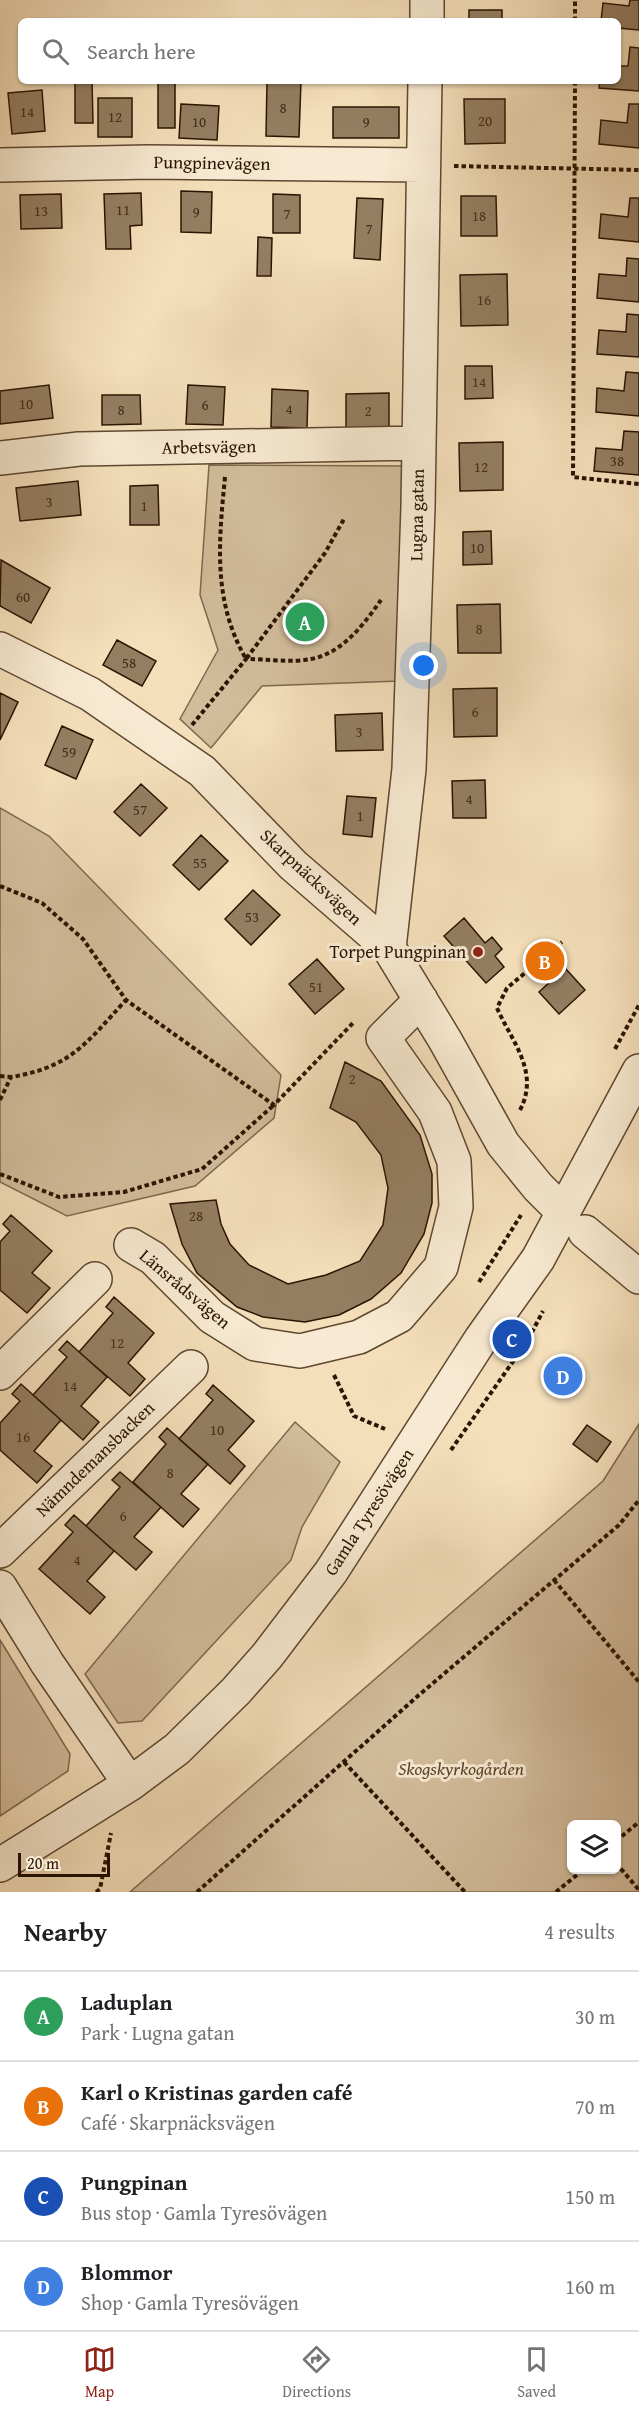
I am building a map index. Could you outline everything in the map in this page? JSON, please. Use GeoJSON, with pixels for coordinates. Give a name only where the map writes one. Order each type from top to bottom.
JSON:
{"type":"FeatureCollection","features":[{"type":"Feature","properties":{"kind":"street"},"geometry":{"type":"LineString","coordinates":[[427,0],[427,18]]}},
{"type":"Feature","properties":{"kind":"street","name":"Lugna gatan"},"geometry":{"type":"LineString","coordinates":[[389,948],[409,769],[425,84]]}},
{"type":"Feature","properties":{"kind":"street","name":"Pungpinevägen"},"geometry":{"type":"LineString","coordinates":[[0,165],[149,162],[423,165]]}},
{"type":"Feature","properties":{"kind":"street","name":"Arbetsvägen"},"geometry":{"type":"LineString","coordinates":[[0,458],[79,449],[418,443]]}},
{"type":"Feature","properties":{"kind":"street","name":"Skarpnäcksvägen"},"geometry":{"type":"LineString","coordinates":[[0,649],[90,694],[202,771],[293,865],[389,948],[503,1144],[538,1187],[639,1277]]}},
{"type":"Feature","properties":{"kind":"street","name":"Länsrådsvägen"},"geometry":{"type":"LineString","coordinates":[[131,1245],[153,1258],[212,1317],[255,1344],[300,1351],[359,1337],[399,1316],[441,1267],[456,1207],[454,1161],[435,1112],[383,1038],[421,1000]]}},
{"type":"Feature","properties":{"kind":"street","name":"Gamla Tyresövägen"},"geometry":{"type":"LineString","coordinates":[[0,1865],[130,1784],[177,1749],[236,1691],[267,1656],[331,1572],[481,1340],[538,1259],[575,1222],[639,1071]]}},
{"type":"Feature","properties":{"kind":"street"},"geometry":{"type":"LineString","coordinates":[[0,1373],[95,1279]]}},
{"type":"Feature","properties":{"kind":"street","name":"Nämndemansbacken"},"geometry":{"type":"LineString","coordinates":[[0,1551],[190,1367]]}},
{"type":"Feature","properties":{"kind":"street"},"geometry":{"type":"LineString","coordinates":[[0,1587],[47,1663],[130,1784]]}},
{"type":"Feature","properties":{"kind":"path"},"geometry":{"type":"LineString","coordinates":[[575,0],[575,18]]}},
{"type":"Feature","properties":{"kind":"path"},"geometry":{"type":"LineString","coordinates":[[575,84],[573,477],[639,484]]}},
{"type":"Feature","properties":{"kind":"path"},"geometry":{"type":"LineString","coordinates":[[423,165],[639,170]]}},
{"type":"Feature","properties":{"kind":"path"},"geometry":{"type":"LineString","coordinates":[[226,469],[218,545],[220,572],[227,617],[246,659]]}},
{"type":"Feature","properties":{"kind":"path"},"geometry":{"type":"LineString","coordinates":[[186,733],[246,659],[325,553],[344,519]]}},
{"type":"Feature","properties":{"kind":"path"},"geometry":{"type":"LineString","coordinates":[[246,659],[312,659],[341,645],[361,627],[384,596],[415,584]]}},
{"type":"Feature","properties":{"kind":"path"},"geometry":{"type":"LineString","coordinates":[[0,886],[42,903],[83,939],[126,1000],[274,1105]]}},
{"type":"Feature","properties":{"kind":"path"},"geometry":{"type":"LineString","coordinates":[[515,1119],[526,1098],[528,1077],[524,1056],[497,1008],[507,988],[562,942]]}},
{"type":"Feature","properties":{"kind":"path"},"geometry":{"type":"LineString","coordinates":[[0,1076],[11,1077],[40,1072],[76,1053],[126,1000]]}},
{"type":"Feature","properties":{"kind":"path"},"geometry":{"type":"LineString","coordinates":[[612,1054],[639,1005]]}},
{"type":"Feature","properties":{"kind":"path"},"geometry":{"type":"LineString","coordinates":[[0,1174],[59,1197],[124,1192],[202,1169],[274,1105],[357,1019]]}},
{"type":"Feature","properties":{"kind":"path"},"geometry":{"type":"LineString","coordinates":[[0,1100],[11,1077]]}},
{"type":"Feature","properties":{"kind":"path"},"geometry":{"type":"LineString","coordinates":[[473,1292],[538,1187]]}},
{"type":"Feature","properties":{"kind":"path"},"geometry":{"type":"LineString","coordinates":[[329,1344],[335,1382],[354,1416],[389,1430],[383,1440]]}},
{"type":"Feature","properties":{"kind":"path"},"geometry":{"type":"LineString","coordinates":[[197,1892],[619,1525],[639,1500]]}},
{"type":"Feature","properties":{"kind":"path"},"geometry":{"type":"LineString","coordinates":[[554,1580],[639,1682]]}},
{"type":"Feature","properties":{"kind":"path"},"geometry":{"type":"LineString","coordinates":[[344,1762],[465,1892]]}},
{"type":"Feature","properties":{"kind":"path"},"geometry":{"type":"LineString","coordinates":[[621,1837],[639,1822]]}},
{"type":"Feature","properties":{"kind":"path"},"geometry":{"type":"LineString","coordinates":[[96,1892],[99,1889],[112,1827]]}},
{"type":"Feature","properties":{"kind":"path"},"geometry":{"type":"LineString","coordinates":[[621,1869],[639,1890]]}},
{"type":"Feature","properties":{"kind":"path"},"geometry":{"type":"LineString","coordinates":[[556,1892],[577,1874]]}},
{"type":"Feature","properties":{"kind":"green space"},"geometry":{"type":"Polygon","coordinates":[[[209,465],[408,466],[399,681],[262,686],[211,748],[180,719],[218,650],[200,595],[209,465]]]}},
{"type":"Feature","properties":{"kind":"green space"},"geometry":{"type":"Polygon","coordinates":[[[0,808],[49,836],[281,1075],[274,1118],[195,1186],[67,1216],[0,1182],[0,808]]]}},
{"type":"Feature","properties":{"kind":"green space"},"geometry":{"type":"Polygon","coordinates":[[[295,1422],[340,1462],[302,1527],[291,1560],[142,1721],[118,1723],[85,1674],[295,1422]]]}},
{"type":"Feature","properties":{"kind":"green space","name":"Skogskyrkogården"},"geometry":{"type":"Polygon","coordinates":[[[639,1424],[639,1892],[130,1892],[603,1481],[639,1424]]]}},
{"type":"Feature","properties":{"kind":"green space"},"geometry":{"type":"Polygon","coordinates":[[[0,1640],[70,1754],[68,1771],[0,1816],[0,1640]]]}},
{"type":"Feature","properties":{"kind":"building"},"geometry":{"type":"Polygon","coordinates":[[[630,0],[639,0],[639,30],[621,28],[621,18],[601,18],[603,3],[629,6],[630,0]]]}},
{"type":"Feature","properties":{"kind":"building"},"geometry":{"type":"Polygon","coordinates":[[[469,10],[502,10],[502,18],[469,18],[469,10]]]}},
{"type":"Feature","properties":{"kind":"building"},"geometry":{"type":"Polygon","coordinates":[[[630,47],[639,48],[639,91],[599,88],[600,84],[621,84],[621,66],[628,66],[630,47]]]}},
{"type":"Feature","properties":{"kind":"building"},"geometry":{"type":"Polygon","coordinates":[[[75,84],[92,84],[93,123],[75,123],[75,84]]]}},
{"type":"Feature","properties":{"kind":"building"},"geometry":{"type":"Polygon","coordinates":[[[158,84],[175,84],[175,128],[158,128],[158,84]]]}},
{"type":"Feature","properties":{"kind":"building"},"geometry":{"type":"Polygon","coordinates":[[[267,84],[301,84],[299,137],[266,136],[267,84]]]}},
{"type":"Feature","properties":{"kind":"building"},"geometry":{"type":"Polygon","coordinates":[[[42,90],[45,131],[12,134],[8,93],[42,90]]]}},
{"type":"Feature","properties":{"kind":"building"},"geometry":{"type":"Polygon","coordinates":[[[98,98],[132,98],[132,137],[98,137],[98,98]]]}},
{"type":"Feature","properties":{"kind":"building"},"geometry":{"type":"Polygon","coordinates":[[[464,99],[505,99],[505,143],[465,144],[464,99]]]}},
{"type":"Feature","properties":{"kind":"building"},"geometry":{"type":"Polygon","coordinates":[[[181,104],[219,106],[217,140],[179,138],[181,104]]]}},
{"type":"Feature","properties":{"kind":"building"},"geometry":{"type":"Polygon","coordinates":[[[629,104],[639,104],[639,148],[599,144],[601,120],[627,123],[629,104]]]}},
{"type":"Feature","properties":{"kind":"building"},"geometry":{"type":"Polygon","coordinates":[[[333,107],[399,107],[399,138],[333,138],[333,107]]]}},
{"type":"Feature","properties":{"kind":"building"},"geometry":{"type":"Polygon","coordinates":[[[181,191],[212,192],[211,233],[181,232],[181,191]]]}},
{"type":"Feature","properties":{"kind":"building"},"geometry":{"type":"Polygon","coordinates":[[[141,193],[142,225],[130,226],[131,249],[106,249],[104,194],[141,193]]]}},
{"type":"Feature","properties":{"kind":"building"},"geometry":{"type":"Polygon","coordinates":[[[61,194],[62,228],[21,229],[20,195],[61,194]]]}},
{"type":"Feature","properties":{"kind":"building"},"geometry":{"type":"Polygon","coordinates":[[[273,194],[300,195],[300,233],[273,233],[273,194]]]}},
{"type":"Feature","properties":{"kind":"building"},"geometry":{"type":"Polygon","coordinates":[[[461,196],[496,196],[497,236],[461,236],[461,196]]]}},
{"type":"Feature","properties":{"kind":"building"},"geometry":{"type":"Polygon","coordinates":[[[357,198],[383,199],[380,260],[354,258],[357,198]]]}},
{"type":"Feature","properties":{"kind":"building"},"geometry":{"type":"Polygon","coordinates":[[[630,198],[639,198],[639,242],[599,238],[601,214],[628,217],[630,198]]]}},
{"type":"Feature","properties":{"kind":"building"},"geometry":{"type":"Polygon","coordinates":[[[258,237],[272,238],[271,276],[257,276],[258,237]]]}},
{"type":"Feature","properties":{"kind":"building"},"geometry":{"type":"Polygon","coordinates":[[[627,258],[639,259],[639,302],[597,298],[599,274],[626,276],[627,258]]]}},
{"type":"Feature","properties":{"kind":"building"},"geometry":{"type":"Polygon","coordinates":[[[507,274],[508,325],[461,326],[460,275],[507,274]]]}},
{"type":"Feature","properties":{"kind":"building"},"geometry":{"type":"Polygon","coordinates":[[[627,314],[639,315],[639,357],[597,354],[599,330],[626,332],[627,314]]]}},
{"type":"Feature","properties":{"kind":"building"},"geometry":{"type":"Polygon","coordinates":[[[465,366],[492,366],[493,398],[465,399],[465,366]]]}},
{"type":"Feature","properties":{"kind":"building"},"geometry":{"type":"Polygon","coordinates":[[[626,372],[639,373],[639,416],[596,412],[597,388],[624,391],[626,372]]]}},
{"type":"Feature","properties":{"kind":"building"},"geometry":{"type":"Polygon","coordinates":[[[49,385],[53,418],[0,424],[0,391],[49,385]]]}},
{"type":"Feature","properties":{"kind":"building"},"geometry":{"type":"Polygon","coordinates":[[[188,385],[225,387],[223,425],[186,424],[188,385]]]}},
{"type":"Feature","properties":{"kind":"building"},"geometry":{"type":"Polygon","coordinates":[[[272,389],[308,391],[307,428],[271,427],[272,389]]]}},
{"type":"Feature","properties":{"kind":"building"},"geometry":{"type":"Polygon","coordinates":[[[389,393],[389,429],[346,429],[346,394],[389,393]]]}},
{"type":"Feature","properties":{"kind":"building"},"geometry":{"type":"Polygon","coordinates":[[[102,395],[140,395],[141,424],[102,425],[102,395]]]}},
{"type":"Feature","properties":{"kind":"building"},"geometry":{"type":"Polygon","coordinates":[[[624,431],[639,432],[639,475],[594,471],[596,448],[622,450],[624,431]]]}},
{"type":"Feature","properties":{"kind":"building"},"geometry":{"type":"Polygon","coordinates":[[[503,442],[503,490],[460,491],[459,443],[503,442]]]}},
{"type":"Feature","properties":{"kind":"building"},"geometry":{"type":"Polygon","coordinates":[[[78,481],[81,515],[20,521],[16,488],[78,481]]]}},
{"type":"Feature","properties":{"kind":"building"},"geometry":{"type":"Polygon","coordinates":[[[158,485],[159,525],[130,525],[130,486],[158,485]]]}},
{"type":"Feature","properties":{"kind":"building"},"geometry":{"type":"Polygon","coordinates":[[[491,531],[492,564],[463,565],[463,532],[491,531]]]}},
{"type":"Feature","properties":{"kind":"building"},"geometry":{"type":"Polygon","coordinates":[[[1,560],[50,588],[31,623],[0,606],[1,560]]]}},
{"type":"Feature","properties":{"kind":"building"},"geometry":{"type":"Polygon","coordinates":[[[500,604],[501,653],[458,653],[457,605],[500,604]]]}},
{"type":"Feature","properties":{"kind":"building"},"geometry":{"type":"Polygon","coordinates":[[[117,640],[156,661],[142,686],[103,665],[117,640]]]}},
{"type":"Feature","properties":{"kind":"building"},"geometry":{"type":"Polygon","coordinates":[[[497,688],[497,736],[454,737],[453,689],[497,688]]]}},
{"type":"Feature","properties":{"kind":"building"},"geometry":{"type":"Polygon","coordinates":[[[0,693],[18,702],[0,740],[0,693]]]}},
{"type":"Feature","properties":{"kind":"building"},"geometry":{"type":"Polygon","coordinates":[[[382,713],[383,750],[336,751],[335,715],[382,713]]]}},
{"type":"Feature","properties":{"kind":"building"},"geometry":{"type":"Polygon","coordinates":[[[62,726],[93,740],[76,779],[45,765],[62,726]]]}},
{"type":"Feature","properties":{"kind":"building"},"geometry":{"type":"Polygon","coordinates":[[[485,780],[486,818],[453,818],[452,781],[485,780]]]}},
{"type":"Feature","properties":{"kind":"building"},"geometry":{"type":"Polygon","coordinates":[[[141,784],[167,808],[140,836],[114,812],[141,784]]]}},
{"type":"Feature","properties":{"kind":"building"},"geometry":{"type":"Polygon","coordinates":[[[347,796],[376,798],[372,837],[343,834],[347,796]]]}},
{"type":"Feature","properties":{"kind":"building"},"geometry":{"type":"Polygon","coordinates":[[[201,835],[228,861],[199,890],[173,865],[201,835]]]}},
{"type":"Feature","properties":{"kind":"building"},"geometry":{"type":"Polygon","coordinates":[[[253,890],[280,915],[251,945],[225,919],[253,890]]]}},
{"type":"Feature","properties":{"kind":"building","name":"Torpet Pungpinan"},"geometry":{"type":"Polygon","coordinates":[[[464,918],[485,943],[492,937],[502,949],[495,956],[504,967],[486,983],[444,936],[464,918]]]}},
{"type":"Feature","properties":{"kind":"building"},"geometry":{"type":"Polygon","coordinates":[[[317,959],[344,989],[315,1014],[289,984],[317,959]]]}},
{"type":"Feature","properties":{"kind":"building"},"geometry":{"type":"Polygon","coordinates":[[[565,968],[585,990],[559,1014],[539,992],[565,968]]]}},
{"type":"Feature","properties":{"kind":"building"},"geometry":{"type":"Polygon","coordinates":[[[345,1062],[381,1081],[420,1135],[432,1174],[432,1203],[424,1234],[401,1273],[371,1299],[339,1315],[305,1322],[263,1317],[237,1307],[197,1273],[182,1244],[170,1204],[216,1200],[221,1224],[230,1244],[249,1265],[288,1284],[326,1275],[360,1261],[383,1225],[388,1188],[381,1155],[356,1122],[330,1108],[345,1062]]]}},
{"type":"Feature","properties":{"kind":"building"},"geometry":{"type":"Polygon","coordinates":[[[11,1215],[52,1251],[32,1273],[50,1288],[27,1313],[0,1290],[0,1242],[10,1231],[3,1224],[11,1215]]]}},
{"type":"Feature","properties":{"kind":"building"},"geometry":{"type":"Polygon","coordinates":[[[114,1297],[154,1333],[128,1363],[145,1379],[130,1396],[79,1352],[113,1313],[106,1307],[114,1297]]]}},
{"type":"Feature","properties":{"kind":"building"},"geometry":{"type":"Polygon","coordinates":[[[67,1341],[107,1377],[81,1406],[99,1422],[83,1440],[33,1395],[67,1357],[59,1350],[67,1341]]]}},
{"type":"Feature","properties":{"kind":"building"},"geometry":{"type":"Polygon","coordinates":[[[21,1384],[61,1420],[34,1451],[52,1466],[37,1483],[0,1450],[0,1423],[20,1401],[12,1394],[21,1384]]]}},
{"type":"Feature","properties":{"kind":"building"},"geometry":{"type":"Polygon","coordinates":[[[213,1385],[254,1421],[228,1450],[245,1466],[230,1484],[179,1439],[213,1400],[206,1394],[213,1385]]]}},
{"type":"Feature","properties":{"kind":"building"},"geometry":{"type":"Polygon","coordinates":[[[587,1425],[611,1442],[597,1462],[573,1444],[587,1425]]]}},
{"type":"Feature","properties":{"kind":"building"},"geometry":{"type":"Polygon","coordinates":[[[167,1428],[208,1464],[181,1494],[199,1509],[183,1527],[133,1482],[166,1444],[159,1437],[167,1428]]]}},
{"type":"Feature","properties":{"kind":"building"},"geometry":{"type":"Polygon","coordinates":[[[120,1472],[161,1507],[134,1537],[152,1552],[136,1570],[86,1526],[120,1487],[112,1480],[120,1472]]]}},
{"type":"Feature","properties":{"kind":"building"},"geometry":{"type":"Polygon","coordinates":[[[74,1515],[114,1551],[87,1581],[105,1597],[90,1614],[39,1569],[73,1532],[65,1525],[74,1515]]]}},
{"type":"Feature","properties":{"kind":"place","name":"Laduplan"},"geometry":{"type":"Point","coordinates":[305,622]}},
{"type":"Feature","properties":{"kind":"place","name":"Torpet Pungpinan"},"geometry":{"type":"Point","coordinates":[478,952]}},
{"type":"Feature","properties":{"kind":"place","name":"Karl o Kristinas garden café"},"geometry":{"type":"Point","coordinates":[545,961]}},
{"type":"Feature","properties":{"kind":"place","name":"Pungpinan"},"geometry":{"type":"Point","coordinates":[512,1339]}},
{"type":"Feature","properties":{"kind":"place","name":"Blommor"},"geometry":{"type":"Point","coordinates":[563,1376]}}]}
